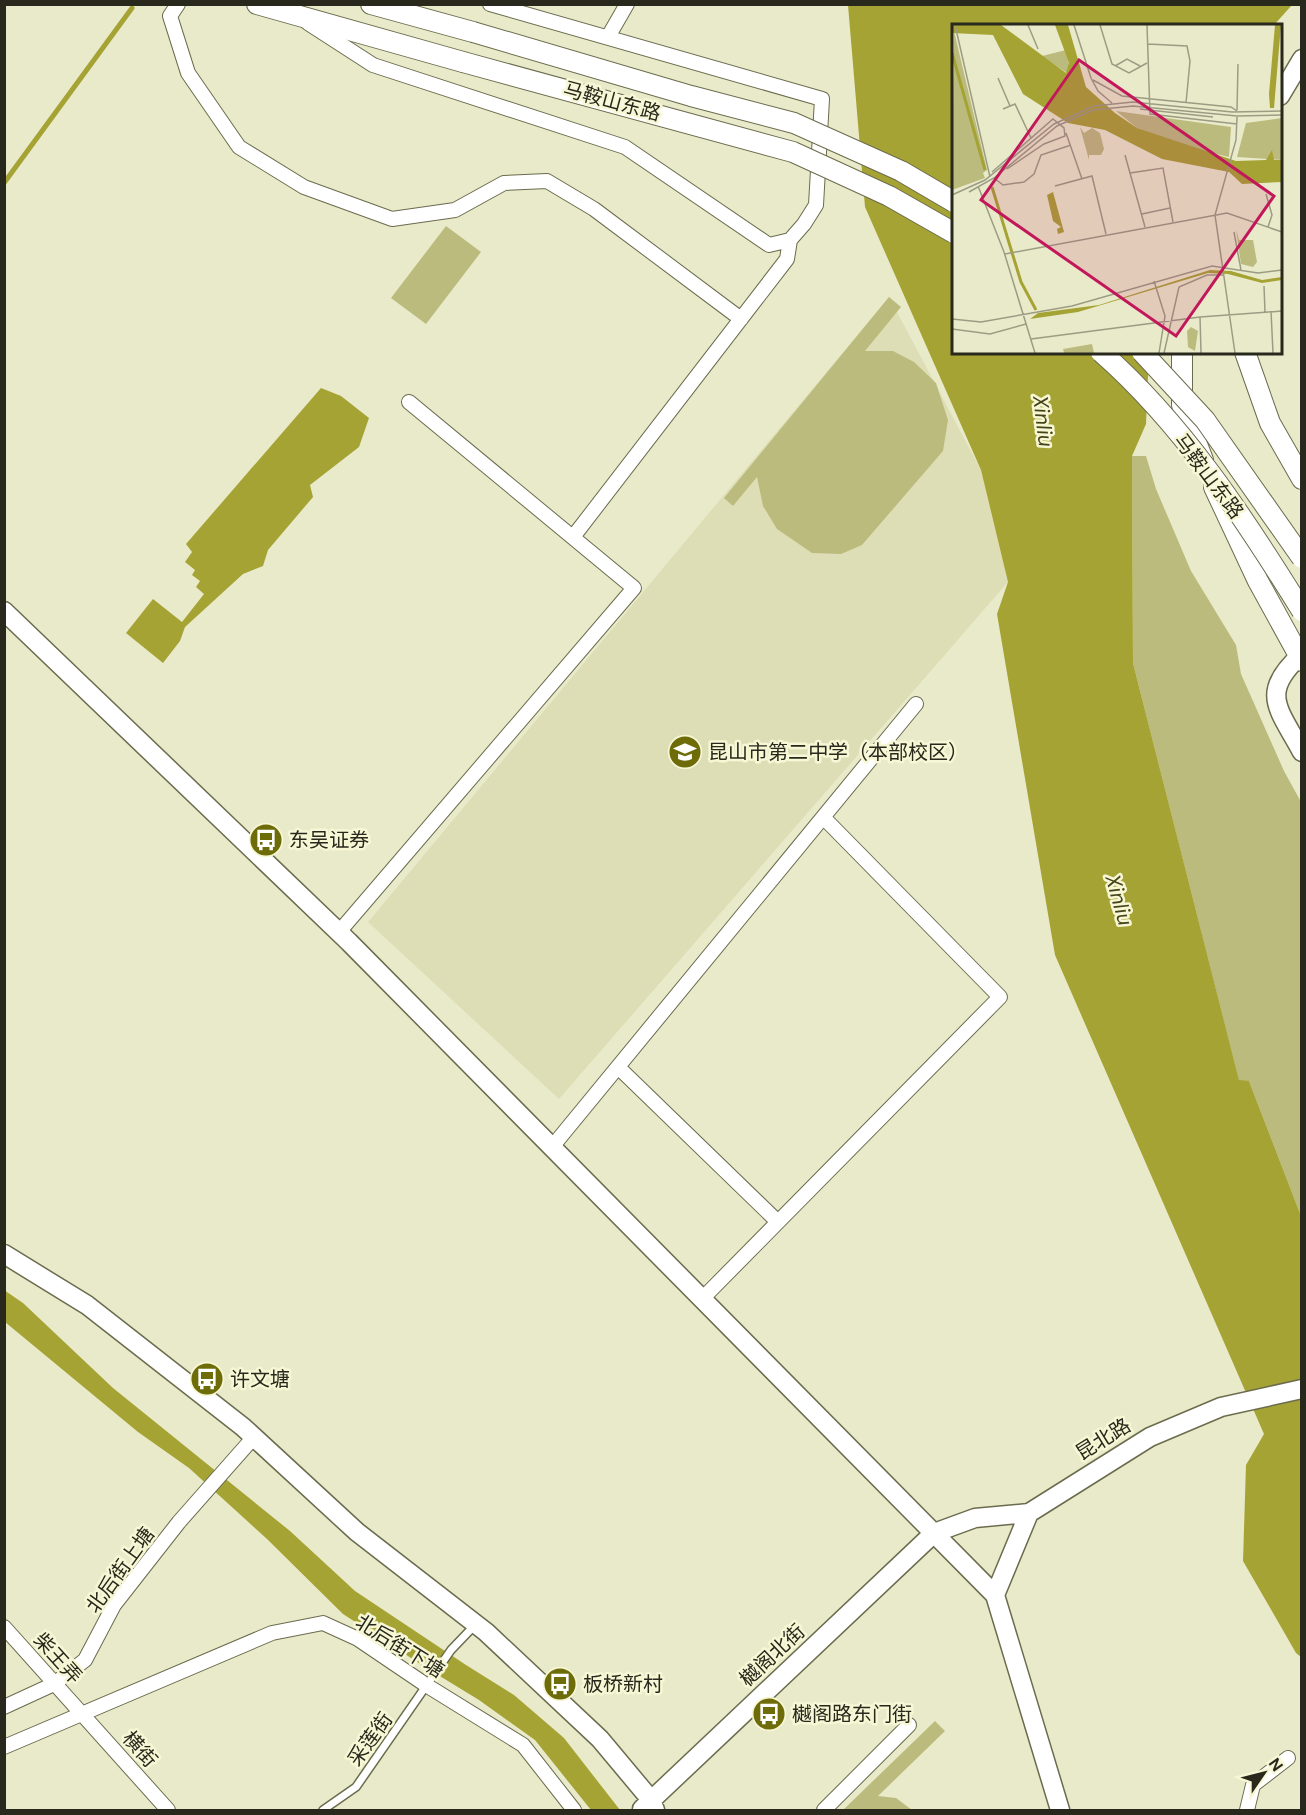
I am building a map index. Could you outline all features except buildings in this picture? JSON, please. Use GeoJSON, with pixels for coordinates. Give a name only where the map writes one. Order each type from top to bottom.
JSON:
{"type":"FeatureCollection","features":[{"type":"Feature","properties":{"kind":"main road","name":"马鞍山东路"},"geometry":{"type":"LineString","coordinates":[[257,4],[793,152],[889,196],[952,232]]}},
{"type":"Feature","properties":{"kind":"main road","name":"马鞍山东路"},"geometry":{"type":"LineString","coordinates":[[371,4],[691,96],[794,123],[902,171],[952,201]]}},
{"type":"Feature","properties":{"kind":"main road","name":"马鞍山东路"},"geometry":{"type":"LineString","coordinates":[[1103,354],[1127,375],[1183,439],[1258,541],[1302,611]]}},
{"type":"Feature","properties":{"kind":"main road","name":"马鞍山东路"},"geometry":{"type":"LineString","coordinates":[[1144,354],[1205,420],[1302,558]]}},
{"type":"Feature","properties":{"kind":"main road"},"geometry":{"type":"LineString","coordinates":[[1182,354],[1182,405],[1186,416],[1216,492],[1249,561],[1301,657]]}},
{"type":"Feature","properties":{"kind":"main road"},"geometry":{"type":"LineString","coordinates":[[1246,354],[1270,423],[1302,479]]}},
{"type":"Feature","properties":{"kind":"street"},"geometry":{"type":"LineString","coordinates":[[178,4],[170,16],[188,73],[239,147],[304,187],[392,219],[455,210],[504,183],[547,182],[594,209],[741,319]]}},
{"type":"Feature","properties":{"kind":"street"},"geometry":{"type":"LineString","coordinates":[[490,4],[822,99],[816,205],[790,240],[787,259],[573,537]]}},
{"type":"Feature","properties":{"kind":"street"},"geometry":{"type":"LineString","coordinates":[[608,38],[627,4]]}},
{"type":"Feature","properties":{"kind":"street"},"geometry":{"type":"LineString","coordinates":[[299,17],[373,65],[625,147],[769,245],[790,240]]}},
{"type":"Feature","properties":{"kind":"street"},"geometry":{"type":"LineString","coordinates":[[1282,94],[1302,59]]}},
{"type":"Feature","properties":{"kind":"street"},"geometry":{"type":"LineString","coordinates":[[339,932],[634,588],[409,402]]}},
{"type":"Feature","properties":{"kind":"street"},"geometry":{"type":"LineString","coordinates":[[4,611],[339,932],[995,1595],[1060,1810]]}},
{"type":"Feature","properties":{"kind":"street"},"geometry":{"type":"LineString","coordinates":[[1301,657],[1277,680],[1275,703],[1302,752]]}},
{"type":"Feature","properties":{"kind":"street"},"geometry":{"type":"LineString","coordinates":[[552,1147],[916,704]]}},
{"type":"Feature","properties":{"kind":"street"},"geometry":{"type":"LineString","coordinates":[[702,1299],[1000,997],[823,817]]}},
{"type":"Feature","properties":{"kind":"street"},"geometry":{"type":"LineString","coordinates":[[618,1067],[778,1222]]}},
{"type":"Feature","properties":{"kind":"street"},"geometry":{"type":"LineString","coordinates":[[4,1254],[87,1305],[254,1437],[357,1532],[476,1624],[600,1739],[649,1807]]}},
{"type":"Feature","properties":{"kind":"street","name":"昆北路"},"geometry":{"type":"LineString","coordinates":[[933,1533],[975,1518],[1029,1513],[1150,1437],[1221,1407],[1302,1389]]}},
{"type":"Feature","properties":{"kind":"street","name":"北后街上塘"},"geometry":{"type":"LineString","coordinates":[[4,1707],[54,1684],[85,1660],[114,1605],[179,1522],[254,1437]]}},
{"type":"Feature","properties":{"kind":"street"},"geometry":{"type":"LineString","coordinates":[[995,1595],[1029,1513]]}},
{"type":"Feature","properties":{"kind":"street","name":"樾阁北街"},"geometry":{"type":"LineString","coordinates":[[649,1807],[933,1533]]}},
{"type":"Feature","properties":{"kind":"street","name":"北后街下塘"},"geometry":{"type":"LineString","coordinates":[[4,1747],[272,1633],[323,1623],[358,1639],[429,1681],[523,1745],[574,1810]]}},
{"type":"Feature","properties":{"kind":"street","name":"柴王弄"},"geometry":{"type":"LineString","coordinates":[[4,1627],[83,1714]]}},
{"type":"Feature","properties":{"kind":"street","name":"横街"},"geometry":{"type":"LineString","coordinates":[[83,1714],[168,1810]]}},
{"type":"Feature","properties":{"kind":"street"},"geometry":{"type":"LineString","coordinates":[[824,1810],[909,1725]]}},
{"type":"Feature","properties":{"kind":"street"},"geometry":{"type":"LineString","coordinates":[[1247,1810],[1254,1785],[1288,1758]]}},
{"type":"Feature","properties":{"kind":"lane","name":"采莲街"},"geometry":{"type":"LineString","coordinates":[[323,1810],[356,1786],[451,1650],[476,1624]]}},
{"type":"Feature","properties":{"kind":"shaded area"},"geometry":{"type":"Polygon","coordinates":[[[446,226],[481,252],[426,324],[391,298],[446,226]]]}},
{"type":"Feature","properties":{"kind":"shaded area","name":"昆山市第二中学（本部校区）"},"geometry":{"type":"Polygon","coordinates":[[[889,297],[981,470],[1008,582],[559,1099],[368,922],[889,297]]]}},
{"type":"Feature","properties":{"kind":"shaded area"},"geometry":{"type":"Polygon","coordinates":[[[889,297],[901,307],[865,351],[893,351],[914,362],[936,383],[948,420],[943,451],[862,545],[841,554],[812,553],[777,529],[763,506],[757,477],[733,506],[724,498],[889,297]]]}},
{"type":"Feature","properties":{"kind":"shaded area"},"geometry":{"type":"Polygon","coordinates":[[[1132,456],[1146,456],[1156,489],[1191,571],[1236,645],[1241,674],[1284,771],[1301,802],[1301,1216],[1249,1081],[1239,1081],[1133,663],[1132,456]]]}},
{"type":"Feature","properties":{"kind":"shaded area"},"geometry":{"type":"Polygon","coordinates":[[[935,1721],[945,1731],[878,1796],[896,1798],[912,1810],[843,1810],[935,1721]]]}},
{"type":"Feature","properties":{"kind":"water","name":"Xinliu"},"geometry":{"type":"Polygon","coordinates":[[[848,5],[1292,5],[1275,24],[952,24],[952,354],[1149,354],[1146,424],[1132,456],[1133,663],[1239,1080],[1249,1081],[1301,1216],[1301,1657],[1296,1653],[1243,1561],[1246,1465],[1264,1434],[1055,955],[997,614],[1008,582],[981,470],[865,207],[848,5]]]}},
{"type":"Feature","properties":{"kind":"water"},"geometry":{"type":"Polygon","coordinates":[[[321,388],[341,396],[369,418],[359,447],[310,485],[313,497],[268,550],[263,566],[243,574],[185,627],[180,641],[163,663],[126,633],[153,599],[182,622],[204,594],[196,587],[200,581],[192,575],[195,570],[185,562],[192,552],[186,544],[321,388]]]}},
{"type":"Feature","properties":{"kind":"water"},"geometry":{"type":"Polygon","coordinates":[[[4,1290],[23,1303],[113,1388],[290,1531],[355,1591],[514,1695],[564,1738],[620,1810],[591,1810],[535,1740],[479,1700],[343,1614],[267,1539],[189,1468],[138,1432],[5,1322],[4,1290]]]}},
{"type":"Feature","properties":{"kind":"waterway"},"geometry":{"type":"LineString","coordinates":[[4,183],[132,8]]}},
{"type":"Feature","properties":{"kind":"place","name":"昆山市第二中学（本部校区）"},"geometry":{"type":"Point","coordinates":[685,752]}},
{"type":"Feature","properties":{"kind":"place","name":"东吴证券"},"geometry":{"type":"Point","coordinates":[266,840]}},
{"type":"Feature","properties":{"kind":"place","name":"许文塘"},"geometry":{"type":"Point","coordinates":[207,1379]}},
{"type":"Feature","properties":{"kind":"place","name":"板桥新村"},"geometry":{"type":"Point","coordinates":[560,1684]}},
{"type":"Feature","properties":{"kind":"place","name":"樾阁路东门街"},"geometry":{"type":"Point","coordinates":[769,1714]}}]}
